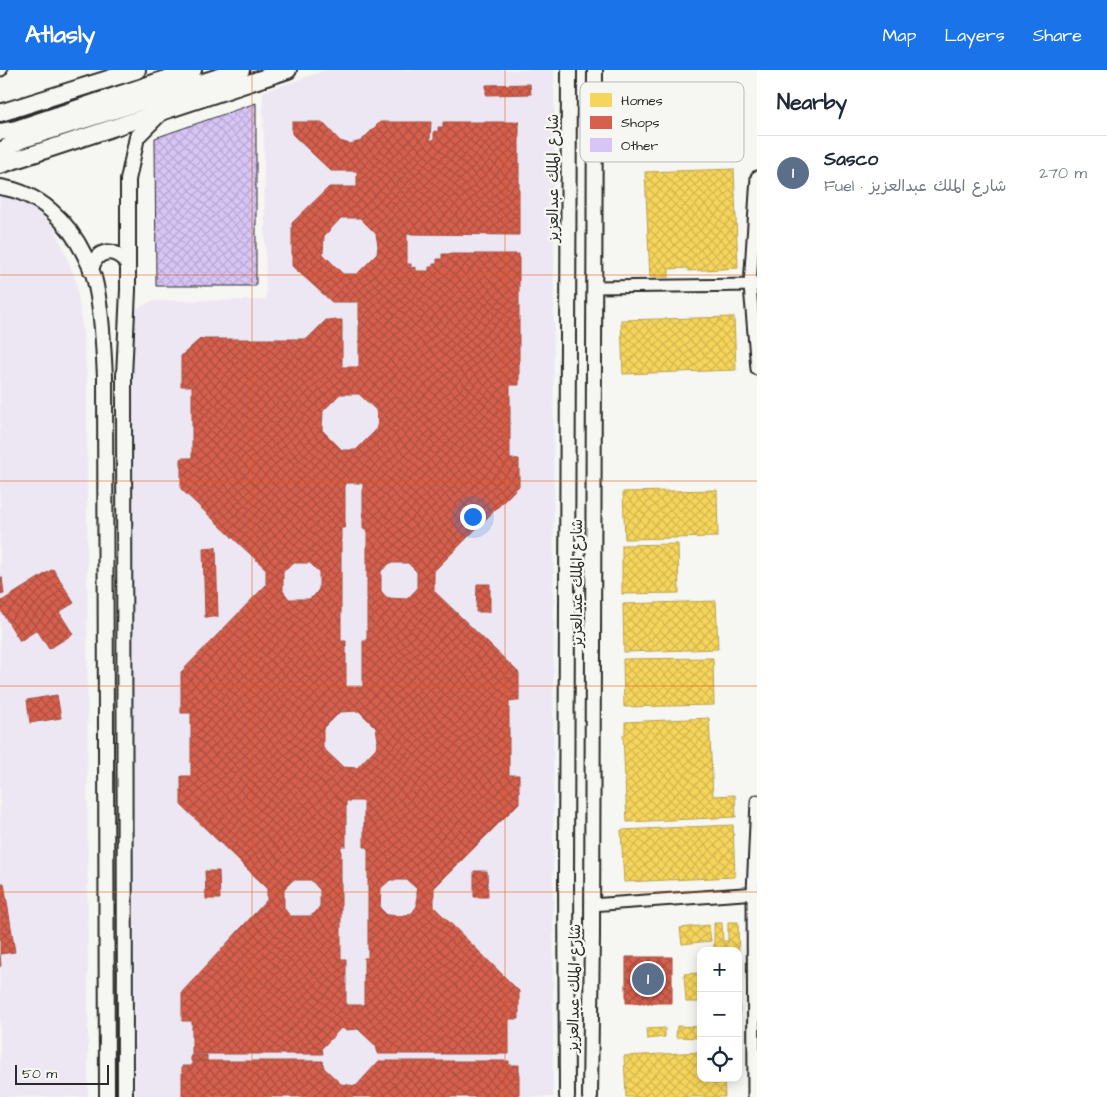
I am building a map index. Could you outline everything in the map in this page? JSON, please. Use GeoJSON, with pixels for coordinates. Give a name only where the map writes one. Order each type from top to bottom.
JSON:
{"type":"FeatureCollection","features":[{"type":"Feature","properties":{"kind":"main road"},"geometry":{"type":"LineString","coordinates":[[0,113],[137,70]]}},
{"type":"Feature","properties":{"kind":"main road"},"geometry":{"type":"LineString","coordinates":[[0,150],[12,134],[193,70]]}},
{"type":"Feature","properties":{"kind":"main road"},"geometry":{"type":"LineString","coordinates":[[12,134],[241,70]]}},
{"type":"Feature","properties":{"kind":"main road"},"geometry":{"type":"LineString","coordinates":[[0,165],[288,70]]}},
{"type":"Feature","properties":{"kind":"street"},"geometry":{"type":"LineString","coordinates":[[562,70],[569,107]]}},
{"type":"Feature","properties":{"kind":"street","name":"شارع الملك عبدالعزيز"},"geometry":{"type":"LineString","coordinates":[[567,1097],[566,875],[570,70]]}},
{"type":"Feature","properties":{"kind":"street"},"geometry":{"type":"LineString","coordinates":[[126,1097],[124,376],[128,264],[128,180],[136,137],[163,112]]}},
{"type":"Feature","properties":{"kind":"street","name":"شارع الملك عبدالعزيز"},"geometry":{"type":"LineString","coordinates":[[590,1097],[595,162]]}},
{"type":"Feature","properties":{"kind":"street"},"geometry":{"type":"LineString","coordinates":[[757,178],[753,285],[757,369]]}},
{"type":"Feature","properties":{"kind":"street"},"geometry":{"type":"LineString","coordinates":[[0,187],[16,189],[35,198],[53,211],[78,244],[91,271],[98,297],[105,376],[107,1097]]}},
{"type":"Feature","properties":{"kind":"street"},"geometry":{"type":"LineString","coordinates":[[91,271],[93,262],[99,255],[108,252],[117,254],[128,264]]}},
{"type":"Feature","properties":{"kind":"street"},"geometry":{"type":"LineString","coordinates":[[595,288],[753,285]]}},
{"type":"Feature","properties":{"kind":"street"},"geometry":{"type":"LineString","coordinates":[[754,1097],[757,801]]}},
{"type":"Feature","properties":{"kind":"street"},"geometry":{"type":"LineString","coordinates":[[591,905],[755,893]]}},
{"type":"Feature","properties":{"kind":"shaded area"},"geometry":{"type":"Polygon","coordinates":[[[326,70],[554,70],[553,1097],[135,1097],[133,310],[153,301],[266,300],[263,92],[326,70]]]}},
{"type":"Feature","properties":{"kind":"shaded area"},"geometry":{"type":"Polygon","coordinates":[[[0,195],[24,203],[41,214],[55,228],[76,281],[83,334],[87,377],[88,1097],[0,1097],[0,195]]]}},
{"type":"Feature","properties":{"kind":"building: Homes"},"geometry":{"type":"Polygon","coordinates":[[[734,169],[738,268],[688,271],[688,268],[669,269],[669,277],[650,277],[645,172],[734,169]]]}},
{"type":"Feature","properties":{"kind":"building: Homes"},"geometry":{"type":"Polygon","coordinates":[[[734,317],[736,370],[623,374],[621,320],[734,317]]]}},
{"type":"Feature","properties":{"kind":"building: Homes"},"geometry":{"type":"Polygon","coordinates":[[[717,490],[718,537],[625,539],[623,492],[717,490]]]}},
{"type":"Feature","properties":{"kind":"building: Homes"},"geometry":{"type":"Polygon","coordinates":[[[678,544],[679,593],[622,594],[622,545],[678,544]]]}},
{"type":"Feature","properties":{"kind":"building: Homes"},"geometry":{"type":"Polygon","coordinates":[[[716,601],[718,649],[624,652],[623,604],[716,601]]]}},
{"type":"Feature","properties":{"kind":"building: Homes"},"geometry":{"type":"Polygon","coordinates":[[[713,658],[714,705],[624,707],[623,659],[713,658]]]}},
{"type":"Feature","properties":{"kind":"building: Homes"},"geometry":{"type":"Polygon","coordinates":[[[709,718],[713,796],[735,795],[736,817],[627,822],[623,735],[625,735],[625,722],[709,718]]]}},
{"type":"Feature","properties":{"kind":"building: Homes"},"geometry":{"type":"Polygon","coordinates":[[[733,825],[735,877],[624,882],[621,830],[733,825]]]}},
{"type":"Feature","properties":{"kind":"building: Homes"},"geometry":{"type":"Polygon","coordinates":[[[728,922],[738,922],[739,947],[714,947],[714,923],[722,923],[723,941],[728,941],[728,922]]]}},
{"type":"Feature","properties":{"kind":"building: Homes"},"geometry":{"type":"Polygon","coordinates":[[[709,925],[711,941],[682,944],[680,928],[709,925]]]}},
{"type":"Feature","properties":{"kind":"building: Homes"},"geometry":{"type":"Polygon","coordinates":[[[697,973],[697,1002],[686,1002],[684,974],[697,973]]]}},
{"type":"Feature","properties":{"kind":"building: Homes"},"geometry":{"type":"Polygon","coordinates":[[[677,1026],[697,1027],[697,1038],[676,1037],[677,1026]]]}},
{"type":"Feature","properties":{"kind":"building: Homes"},"geometry":{"type":"Polygon","coordinates":[[[665,1028],[665,1037],[647,1039],[646,1029],[665,1028]]]}},
{"type":"Feature","properties":{"kind":"building: Homes"},"geometry":{"type":"Polygon","coordinates":[[[697,1052],[697,1082],[724,1082],[725,1097],[626,1097],[624,1056],[697,1052]]]}},
{"type":"Feature","properties":{"kind":"building: Shops"},"geometry":{"type":"Polygon","coordinates":[[[530,84],[531,94],[486,95],[486,85],[530,84]]]}},
{"type":"Feature","properties":{"kind":"building: Shops"},"geometry":{"type":"Polygon","coordinates":[[[292,122],[322,122],[340,141],[350,144],[361,141],[380,122],[431,122],[430,140],[434,140],[434,131],[438,132],[438,127],[443,127],[443,122],[519,122],[519,235],[407,234],[407,264],[411,264],[411,268],[416,267],[416,271],[429,271],[429,267],[437,264],[437,259],[442,259],[442,254],[519,254],[519,385],[510,385],[510,459],[519,459],[519,486],[434,571],[434,591],[519,673],[519,701],[509,701],[509,775],[519,775],[519,803],[434,888],[434,907],[519,991],[519,1019],[509,1019],[509,1054],[378,1054],[376,1046],[358,1029],[347,1030],[341,1028],[322,1048],[323,1054],[192,1054],[192,1021],[182,1021],[182,992],[267,900],[267,888],[181,805],[181,776],[191,776],[191,713],[181,713],[181,672],[266,585],[266,569],[181,489],[181,458],[192,458],[192,386],[181,386],[181,356],[200,339],[307,339],[326,320],[342,320],[342,367],[359,367],[359,302],[332,302],[292,266],[292,223],[329,187],[357,187],[357,171],[331,171],[292,134],[292,122]],[[341,218],[324,236],[323,254],[343,274],[357,274],[377,254],[376,234],[360,218],[341,218]],[[340,394],[323,411],[322,430],[342,450],[356,450],[376,430],[378,422],[376,410],[359,394],[340,394]],[[345,483],[345,528],[341,528],[341,641],[346,641],[346,687],[363,687],[363,641],[367,641],[367,529],[363,529],[363,483],[345,483]],[[293,563],[283,571],[283,591],[289,599],[309,599],[319,589],[319,572],[310,563],[293,563]],[[390,563],[381,571],[381,591],[387,598],[407,599],[417,589],[417,572],[408,563],[390,563]],[[359,711],[340,712],[323,729],[323,748],[343,767],[357,768],[376,748],[378,740],[376,728],[359,711]],[[346,801],[346,846],[341,846],[341,959],[346,959],[346,1005],[364,1005],[364,958],[368,958],[368,847],[364,847],[364,801],[346,801]],[[293,880],[284,889],[284,908],[290,916],[310,916],[320,906],[320,890],[311,880],[293,880]],[[390,880],[381,888],[380,908],[387,915],[406,916],[412,913],[417,906],[417,889],[407,880],[390,880]]]}},
{"type":"Feature","properties":{"kind":"building: Shops"},"geometry":{"type":"Polygon","coordinates":[[[216,547],[218,617],[205,617],[203,548],[216,547]]]}},
{"type":"Feature","properties":{"kind":"building: Shops"},"geometry":{"type":"Polygon","coordinates":[[[53,569],[74,603],[59,612],[73,634],[49,649],[37,630],[20,641],[0,609],[0,602],[53,569]]]}},
{"type":"Feature","properties":{"kind":"building: Shops"},"geometry":{"type":"Polygon","coordinates":[[[2,577],[4,594],[0,595],[0,578],[2,577]]]}},
{"type":"Feature","properties":{"kind":"building: Shops"},"geometry":{"type":"Polygon","coordinates":[[[477,584],[490,584],[490,612],[476,612],[477,584]]]}},
{"type":"Feature","properties":{"kind":"building: Shops"},"geometry":{"type":"Polygon","coordinates":[[[57,695],[61,718],[30,723],[27,700],[57,695]]]}},
{"type":"Feature","properties":{"kind":"building: Shops"},"geometry":{"type":"Polygon","coordinates":[[[205,871],[219,871],[220,899],[206,899],[205,871]]]}},
{"type":"Feature","properties":{"kind":"building: Shops"},"geometry":{"type":"Polygon","coordinates":[[[474,871],[487,871],[488,897],[474,897],[474,871]]]}},
{"type":"Feature","properties":{"kind":"building: Shops"},"geometry":{"type":"Polygon","coordinates":[[[0,883],[4,883],[15,952],[0,954],[0,883]]]}},
{"type":"Feature","properties":{"kind":"building: Shops"},"geometry":{"type":"Polygon","coordinates":[[[626,957],[672,957],[672,1003],[626,1003],[626,957]]]}},
{"type":"Feature","properties":{"kind":"building: Shops"},"geometry":{"type":"Polygon","coordinates":[[[191,1055],[207,1055],[207,1061],[191,1061],[191,1055]]]}},
{"type":"Feature","properties":{"kind":"building: Shops"},"geometry":{"type":"Polygon","coordinates":[[[192,1061],[323,1061],[324,1068],[341,1084],[356,1086],[379,1061],[509,1061],[509,1065],[519,1065],[519,1097],[182,1097],[182,1066],[192,1066],[192,1061]]]}},
{"type":"Feature","properties":{"kind":"building: Other"},"geometry":{"type":"Polygon","coordinates":[[[256,103],[256,286],[156,286],[155,138],[256,103]]]}},
{"type":"Feature","properties":{"kind":"place","name":"Sasco"},"geometry":{"type":"Point","coordinates":[648,979]}}]}
